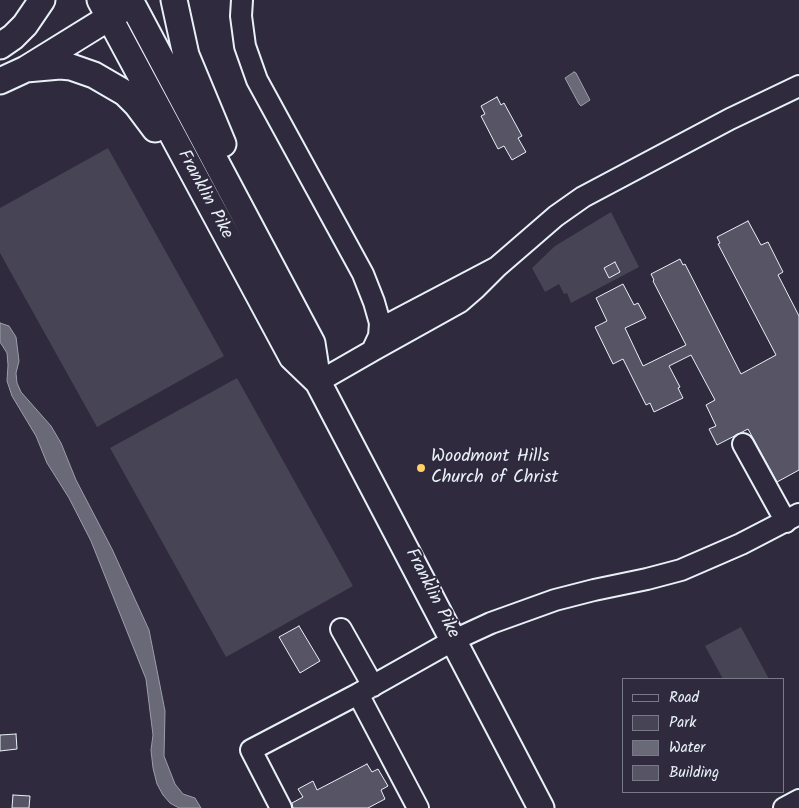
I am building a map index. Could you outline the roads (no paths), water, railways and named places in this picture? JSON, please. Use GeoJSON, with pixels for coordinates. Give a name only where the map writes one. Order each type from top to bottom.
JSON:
{"type":"FeatureCollection","features":[{"type":"Feature","properties":{"kind":"main road"},"geometry":{"type":"LineString","coordinates":[[0,46],[25,25],[42,0]]}},
{"type":"Feature","properties":{"kind":"main road"},"geometry":{"type":"LineString","coordinates":[[174,0],[186,55],[226,149],[264,254]]}},
{"type":"Feature","properties":{"kind":"main road"},"geometry":{"type":"LineString","coordinates":[[0,81],[26,69],[105,9],[131,2]]}},
{"type":"Feature","properties":{"kind":"main road","name":"Franklin Pike"},"geometry":{"type":"LineString","coordinates":[[131,2],[312,343],[318,382]]}},
{"type":"Feature","properties":{"kind":"main road","name":"Franklin Pike"},"geometry":{"type":"LineString","coordinates":[[105,9],[292,356],[318,382],[541,808]]}},
{"type":"Feature","properties":{"kind":"main road"},"geometry":{"type":"LineString","coordinates":[[26,69],[71,67],[94,75],[125,93],[150,121],[242,265]]}},
{"type":"Feature","properties":{"kind":"street"},"geometry":{"type":"LineString","coordinates":[[242,0],[243,38],[257,80],[363,274],[374,302],[380,328],[377,342],[372,351]]}},
{"type":"Feature","properties":{"kind":"street"},"geometry":{"type":"LineString","coordinates":[[318,382],[440,315],[460,302],[556,216],[583,197],[799,86]]}},
{"type":"Feature","properties":{"kind":"street"},"geometry":{"type":"LineString","coordinates":[[380,328],[497,267]]}},
{"type":"Feature","properties":{"kind":"street"},"geometry":{"type":"LineString","coordinates":[[281,808],[251,750],[365,690],[454,640],[500,620],[555,600],[681,570],[709,559],[792,518],[743,444]]}},
{"type":"Feature","properties":{"kind":"street"},"geometry":{"type":"LineString","coordinates":[[341,629],[365,690],[418,808]]}},
{"type":"Feature","properties":{"kind":"street"},"geometry":{"type":"LineString","coordinates":[[784,808],[799,800]]}},
{"type":"Feature","properties":{"kind":"water"},"geometry":{"type":"Polygon","coordinates":[[[574,72],[590,100],[581,106],[565,78],[574,72]]]}},
{"type":"Feature","properties":{"kind":"water"},"geometry":{"type":"Polygon","coordinates":[[[0,323],[9,326],[16,337],[19,361],[16,373],[17,383],[21,392],[51,426],[61,443],[76,480],[112,549],[149,630],[165,711],[164,756],[175,784],[183,794],[195,798],[201,808],[179,808],[170,803],[157,784],[151,750],[153,735],[146,679],[91,541],[69,498],[47,463],[36,436],[12,396],[7,381],[7,353],[0,342],[0,323]]]}},
{"type":"Feature","properties":{"kind":"place","name":"Woodmont Hills Church of Christ"},"geometry":{"type":"Point","coordinates":[421,468]}}]}
